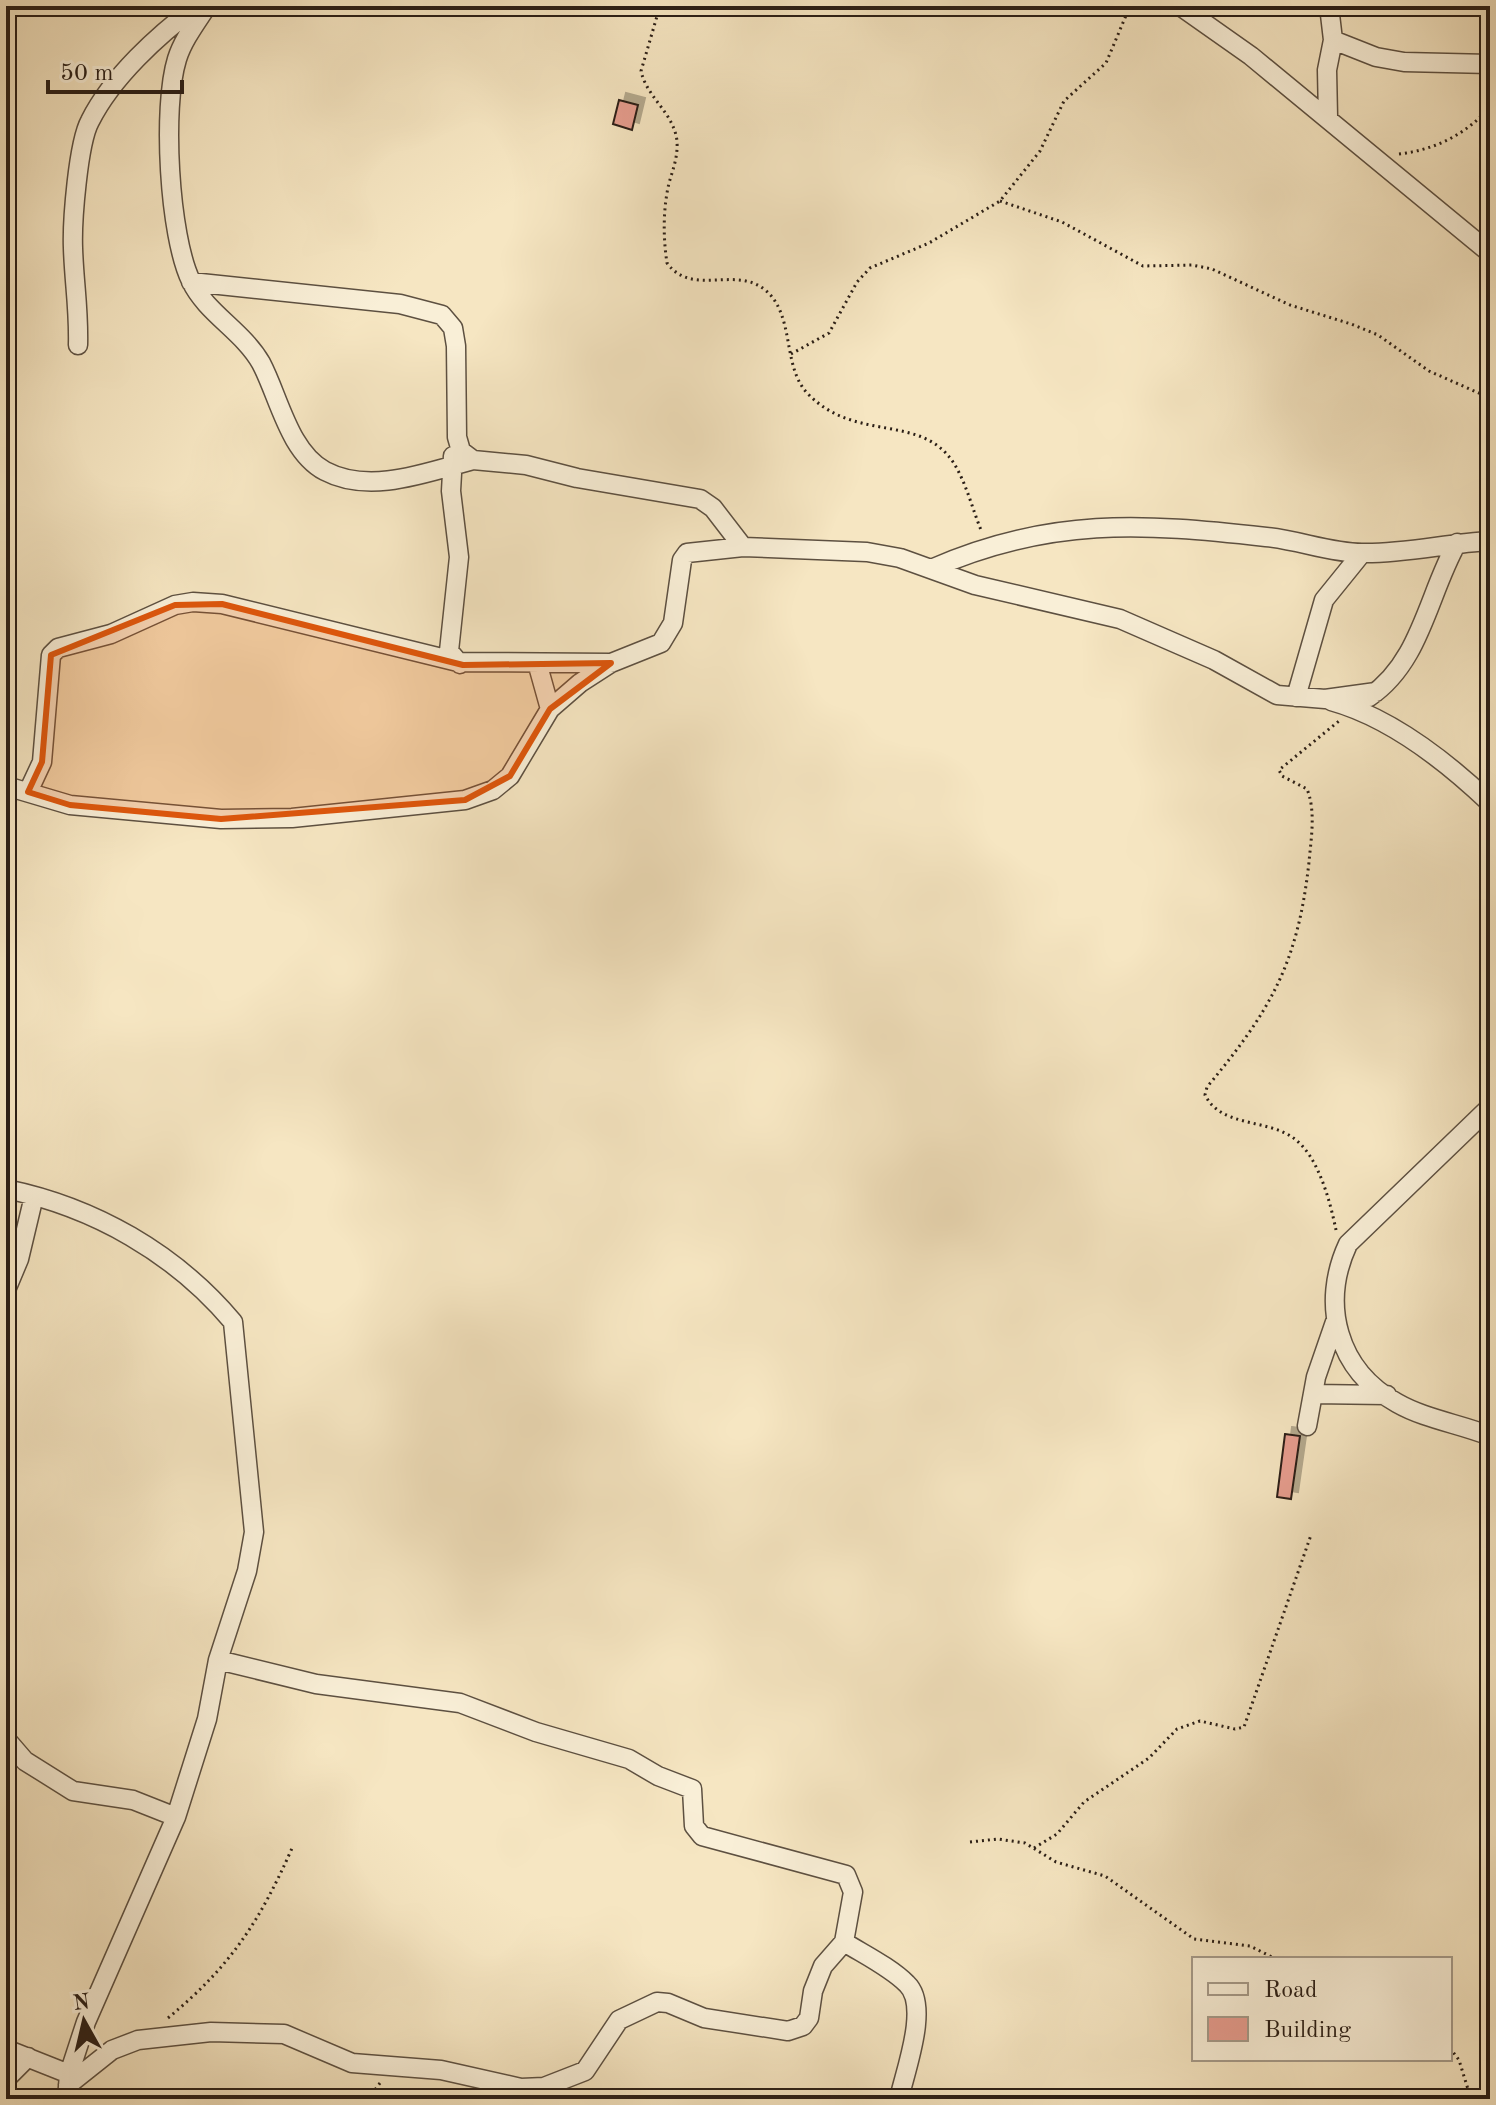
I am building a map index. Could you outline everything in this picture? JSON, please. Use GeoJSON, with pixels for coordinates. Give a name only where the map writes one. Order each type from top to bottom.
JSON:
{"type":"FeatureCollection","features":[{"type":"Feature","properties":{"kind":"street"},"geometry":{"type":"LineString","coordinates":[[78,345],[80,301],[73,230],[88,124],[118,82],[157,40],[197,6]]}},
{"type":"Feature","properties":{"kind":"street"},"geometry":{"type":"LineString","coordinates":[[207,6],[177,59],[171,107],[174,211],[191,282],[219,317],[249,342],[293,433],[310,459],[325,471],[353,481],[388,481],[473,460],[526,465],[577,478],[700,499],[713,508],[743,547]]}},
{"type":"Feature","properties":{"kind":"street"},"geometry":{"type":"LineString","coordinates":[[1180,6],[1251,56],[1328,117],[1490,253]]}},
{"type":"Feature","properties":{"kind":"street"},"geometry":{"type":"LineString","coordinates":[[1328,117],[1327,70],[1333,40],[1329,6]]}},
{"type":"Feature","properties":{"kind":"street"},"geometry":{"type":"LineString","coordinates":[[1333,40],[1376,57],[1404,62],[1490,64]]}},
{"type":"Feature","properties":{"kind":"street"},"geometry":{"type":"LineString","coordinates":[[191,282],[400,304],[442,315],[453,328],[456,346],[457,437],[451,466],[459,557],[448,635],[450,657],[458,662],[611,663]]}},
{"type":"Feature","properties":{"kind":"street"},"geometry":{"type":"LineString","coordinates":[[457,437],[461,451],[473,460]]}},
{"type":"Feature","properties":{"kind":"street"},"geometry":{"type":"LineString","coordinates":[[931,569],[988,546],[1053,531],[1163,526],[1269,537],[1362,553],[1490,541]]}},
{"type":"Feature","properties":{"kind":"street"},"geometry":{"type":"LineString","coordinates":[[1354,707],[1376,692],[1404,664],[1442,569],[1457,543]]}},
{"type":"Feature","properties":{"kind":"street"},"geometry":{"type":"LineString","coordinates":[[6,786],[70,805],[260,820],[465,800],[493,790],[510,776],[550,709],[611,663],[661,643],[673,623],[678,575],[687,553],[743,547],[867,552],[900,558],[975,585],[1120,619],[1214,660],[1277,695],[1325,699],[1354,707],[1431,754],[1490,803]]}},
{"type":"Feature","properties":{"kind":"street"},"geometry":{"type":"LineString","coordinates":[[1296,697],[1324,600],[1362,553]]}},
{"type":"Feature","properties":{"kind":"street"},"geometry":{"type":"LineString","coordinates":[[28,792],[42,762],[51,655],[58,648],[111,634],[175,605],[193,602],[222,604],[480,666],[611,663]]}},
{"type":"Feature","properties":{"kind":"street"},"geometry":{"type":"LineString","coordinates":[[538,666],[550,709]]}},
{"type":"Feature","properties":{"kind":"street"},"geometry":{"type":"LineString","coordinates":[[1325,699],[1376,692]]}},
{"type":"Feature","properties":{"kind":"street"},"geometry":{"type":"LineString","coordinates":[[1490,1107],[1442,1157],[1361,1229],[1341,1259],[1333,1293],[1335,1322],[1348,1356],[1387,1395],[1401,1405],[1490,1436]]}},
{"type":"Feature","properties":{"kind":"street"},"geometry":{"type":"LineString","coordinates":[[6,1189],[113,1224],[141,1241],[233,1322],[254,1532],[236,1614],[218,1660],[207,1719],[176,1817],[86,2022],[68,2086]]}},
{"type":"Feature","properties":{"kind":"street"},"geometry":{"type":"LineString","coordinates":[[6,1290],[19,1259],[34,1196]]}},
{"type":"Feature","properties":{"kind":"street"},"geometry":{"type":"LineString","coordinates":[[1307,1426],[1313,1394],[1335,1322]]}},
{"type":"Feature","properties":{"kind":"street"},"geometry":{"type":"LineString","coordinates":[[1313,1394],[1387,1395]]}},
{"type":"Feature","properties":{"kind":"street"},"geometry":{"type":"LineString","coordinates":[[68,2086],[90,2063],[138,2040],[211,2032],[284,2034],[352,2063],[441,2070],[521,2088],[544,2087],[585,2071],[619,2020],[657,2002],[668,2003],[704,2018],[788,2031],[803,2026],[809,2018],[813,1991],[823,1966],[844,1942],[853,1892],[846,1875],[702,1836],[694,1826],[692,1789],[658,1776],[629,1759],[536,1732],[460,1703],[316,1684],[218,1660]]}},
{"type":"Feature","properties":{"kind":"street"},"geometry":{"type":"LineString","coordinates":[[6,1739],[25,1761],[73,1791],[133,1800],[176,1817]]}},
{"type":"Feature","properties":{"kind":"street"},"geometry":{"type":"LineString","coordinates":[[844,1942],[908,1985],[917,2002],[917,2020],[899,2099]]}},
{"type":"Feature","properties":{"kind":"street"},"geometry":{"type":"LineString","coordinates":[[6,2049],[28,2057],[68,2086]]}},
{"type":"Feature","properties":{"kind":"street"},"geometry":{"type":"LineString","coordinates":[[6,2079],[28,2057]]}},
{"type":"Feature","properties":{"kind":"path"},"geometry":{"type":"LineString","coordinates":[[660,6],[641,71],[643,80],[669,115],[677,138],[677,158],[664,216],[667,263],[680,276],[694,281],[741,280],[762,287],[781,315],[799,383],[836,417],[858,425],[913,432],[943,450],[963,481],[988,546]]}},
{"type":"Feature","properties":{"kind":"path"},"geometry":{"type":"LineString","coordinates":[[791,354],[829,333],[857,282],[870,268],[929,243],[1000,201],[1040,151],[1064,101],[1106,63],[1130,6]]}},
{"type":"Feature","properties":{"kind":"path"},"geometry":{"type":"LineString","coordinates":[[1395,154],[1444,142],[1467,129],[1490,106]]}},
{"type":"Feature","properties":{"kind":"path"},"geometry":{"type":"LineString","coordinates":[[1000,201],[1062,222],[1143,266],[1192,265],[1212,269],[1290,305],[1351,324],[1378,335],[1429,371],[1490,398]]}},
{"type":"Feature","properties":{"kind":"path"},"geometry":{"type":"LineString","coordinates":[[1341,1259],[1331,1207],[1302,1146],[1277,1130],[1245,1122],[1218,1110],[1205,1095],[1207,1087],[1266,1011],[1299,932],[1311,837],[1311,798],[1307,789],[1282,776],[1279,770],[1354,707]]}},
{"type":"Feature","properties":{"kind":"path"},"geometry":{"type":"LineString","coordinates":[[1034,1848],[1057,1834],[1091,1797],[1149,1758],[1177,1729],[1200,1721],[1235,1729],[1244,1727],[1311,1535]]}},
{"type":"Feature","properties":{"kind":"path"},"geometry":{"type":"LineString","coordinates":[[970,1842],[1016,1841],[1056,1862],[1105,1876],[1194,1939],[1250,1946],[1272,1957]]}},
{"type":"Feature","properties":{"kind":"path"},"geometry":{"type":"LineString","coordinates":[[138,2040],[219,1973],[260,1917],[293,1846]]}},
{"type":"Feature","properties":{"kind":"path"},"geometry":{"type":"LineString","coordinates":[[1452,2051],[1459,2060],[1471,2099]]}},
{"type":"Feature","properties":{"kind":"highlighted area"},"geometry":{"type":"Polygon","coordinates":[[[222,604],[463,665],[611,663],[550,709],[510,776],[465,800],[221,819],[70,805],[28,792],[42,762],[51,655],[175,605],[222,604]]]}},
{"type":"Feature","properties":{"kind":"building"},"geometry":{"type":"Polygon","coordinates":[[[619,100],[638,105],[632,130],[613,124],[619,100]]]}},
{"type":"Feature","properties":{"kind":"building"},"geometry":{"type":"Polygon","coordinates":[[[1285,1434],[1300,1436],[1291,1499],[1277,1497],[1285,1434]]]}}]}
